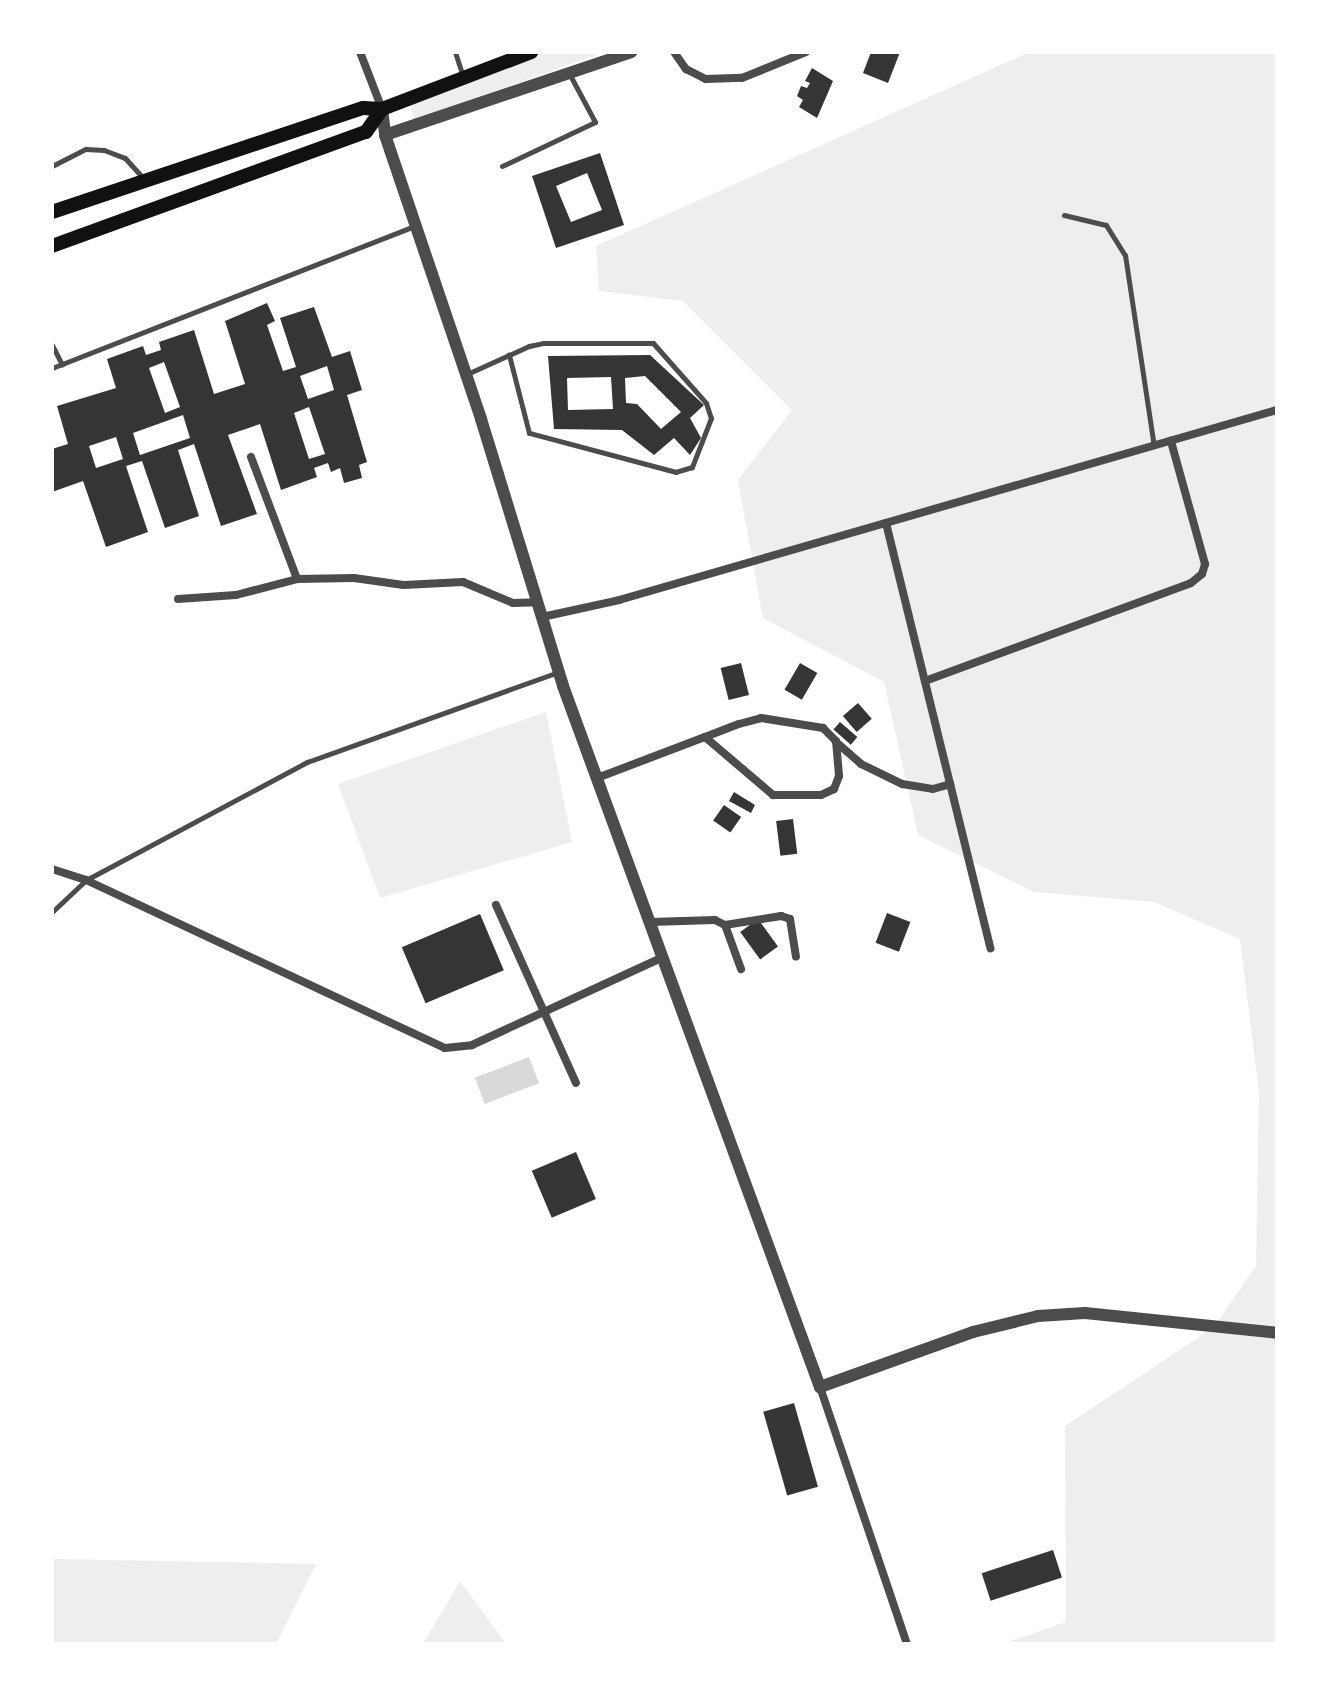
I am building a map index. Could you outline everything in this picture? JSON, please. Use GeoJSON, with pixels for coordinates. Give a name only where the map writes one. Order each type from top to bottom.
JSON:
{"type":"FeatureCollection","features":[{"type":"Feature","properties":{"kind":"main road"},"geometry":{"type":"LineString","coordinates":[[52,212],[363,108],[382,109],[463,78],[501,57],[531,52]]}},
{"type":"Feature","properties":{"kind":"main road"},"geometry":{"type":"LineString","coordinates":[[52,246],[366,132],[382,109]]}},
{"type":"Feature","properties":{"kind":"street"},"geometry":{"type":"LineString","coordinates":[[360,52],[382,109],[385,135],[466,374],[559,672],[820,1387],[907,1644]]}},
{"type":"Feature","properties":{"kind":"street"},"geometry":{"type":"LineString","coordinates":[[385,135],[631,52]]}},
{"type":"Feature","properties":{"kind":"street"},"geometry":{"type":"LineString","coordinates":[[674,52],[686,69],[706,79],[742,78],[806,52]]}},
{"type":"Feature","properties":{"kind":"street"},"geometry":{"type":"LineString","coordinates":[[542,617],[886,523],[1277,410]]}},
{"type":"Feature","properties":{"kind":"street"},"geometry":{"type":"LineString","coordinates":[[925,681],[1191,583],[1202,574],[1205,564],[1171,441]]}},
{"type":"Feature","properties":{"kind":"street"},"geometry":{"type":"LineString","coordinates":[[251,457],[297,579]]}},
{"type":"Feature","properties":{"kind":"street"},"geometry":{"type":"LineString","coordinates":[[886,523],[990,948]]}},
{"type":"Feature","properties":{"kind":"street"},"geometry":{"type":"LineString","coordinates":[[178,599],[236,595],[297,579],[463,582],[513,603],[538,602]]}},
{"type":"Feature","properties":{"kind":"street"},"geometry":{"type":"LineString","coordinates":[[597,778],[761,718],[823,728],[861,764],[902,784],[933,789],[950,784]]}},
{"type":"Feature","properties":{"kind":"street"},"geometry":{"type":"LineString","coordinates":[[705,737],[760,789],[786,796],[834,789],[839,776],[836,741]]}},
{"type":"Feature","properties":{"kind":"street"},"geometry":{"type":"LineString","coordinates":[[52,869],[86,880],[445,1048],[472,1045],[663,957]]}},
{"type":"Feature","properties":{"kind":"street"},"geometry":{"type":"LineString","coordinates":[[496,905],[576,1083]]}},
{"type":"Feature","properties":{"kind":"street"},"geometry":{"type":"LineString","coordinates":[[650,922],[715,920],[725,925],[760,917],[790,919],[796,957]]}},
{"type":"Feature","properties":{"kind":"street"},"geometry":{"type":"LineString","coordinates":[[725,925],[741,969]]}},
{"type":"Feature","properties":{"kind":"street"},"geometry":{"type":"LineString","coordinates":[[820,1387],[973,1332],[1038,1316],[1085,1313],[1277,1333]]}},
{"type":"Feature","properties":{"kind":"lane"},"geometry":{"type":"LineString","coordinates":[[455,52],[463,78]]}},
{"type":"Feature","properties":{"kind":"lane"},"geometry":{"type":"LineString","coordinates":[[502,166],[595,122],[570,75]]}},
{"type":"Feature","properties":{"kind":"lane"},"geometry":{"type":"LineString","coordinates":[[52,166],[86,149],[104,150],[125,158],[146,180]]}},
{"type":"Feature","properties":{"kind":"lane"},"geometry":{"type":"LineString","coordinates":[[1064,215],[1106,225],[1125,255],[1154,446]]}},
{"type":"Feature","properties":{"kind":"lane"},"geometry":{"type":"LineString","coordinates":[[52,368],[416,225]]}},
{"type":"Feature","properties":{"kind":"lane"},"geometry":{"type":"LineString","coordinates":[[466,374],[509,355],[543,343],[653,343],[709,411],[710,429],[692,467],[676,472],[529,433],[509,355]]}},
{"type":"Feature","properties":{"kind":"lane"},"geometry":{"type":"LineString","coordinates":[[52,345],[62,365]]}},
{"type":"Feature","properties":{"kind":"lane"},"geometry":{"type":"LineString","coordinates":[[52,912],[86,880],[307,762],[559,672]]}},
{"type":"Feature","properties":{"kind":"shaded area"},"geometry":{"type":"Polygon","coordinates":[[[550,52],[604,52],[415,120],[411,105],[550,52]]]}},
{"type":"Feature","properties":{"kind":"shaded area"},"geometry":{"type":"Polygon","coordinates":[[[1030,52],[1277,52],[1277,1644],[1002,1644],[1066,1622],[1065,1426],[1214,1327],[1256,1266],[1259,1093],[1240,939],[1154,902],[1034,892],[918,835],[884,682],[763,618],[738,480],[792,410],[683,301],[599,291],[596,246],[1030,52]]]}},
{"type":"Feature","properties":{"kind":"shaded area"},"geometry":{"type":"Polygon","coordinates":[[[546,712],[572,842],[380,898],[338,784],[546,712]]]}},
{"type":"Feature","properties":{"kind":"shaded area"},"geometry":{"type":"Polygon","coordinates":[[[529,1057],[539,1083],[485,1104],[475,1078],[529,1057]]]}},
{"type":"Feature","properties":{"kind":"shaded area"},"geometry":{"type":"Polygon","coordinates":[[[52,1559],[316,1564],[276,1644],[52,1644],[52,1559]]]}},
{"type":"Feature","properties":{"kind":"shaded area"},"geometry":{"type":"Polygon","coordinates":[[[460,1581],[506,1644],[423,1644],[460,1581]]]}},
{"type":"Feature","properties":{"kind":"building"},"geometry":{"type":"Polygon","coordinates":[[[871,52],[900,52],[888,83],[863,73],[871,52]]]}},
{"type":"Feature","properties":{"kind":"building"},"geometry":{"type":"Polygon","coordinates":[[[812,68],[833,81],[817,118],[799,107],[803,100],[797,96],[801,86],[807,88],[810,83],[805,81],[812,68]]]}},
{"type":"Feature","properties":{"kind":"building"},"geometry":{"type":"Polygon","coordinates":[[[600,153],[624,225],[556,248],[532,176],[600,153]],[[587,173],[556,186],[571,222],[602,210],[587,173]]]}},
{"type":"Feature","properties":{"kind":"building"},"geometry":{"type":"Polygon","coordinates":[[[267,303],[275,321],[267,325],[283,371],[296,367],[280,318],[314,307],[332,357],[350,351],[362,390],[347,395],[367,462],[359,465],[362,478],[344,483],[340,468],[331,472],[328,463],[314,468],[317,477],[281,490],[260,424],[228,435],[257,514],[221,526],[194,444],[178,450],[199,516],[165,528],[142,461],[126,466],[148,532],[106,547],[83,481],[52,492],[52,449],[68,444],[57,406],[116,388],[107,359],[143,346],[146,355],[161,350],[159,342],[194,330],[214,394],[245,384],[225,321],[267,303]],[[164,362],[149,368],[165,413],[180,407],[164,362]],[[327,366],[300,376],[308,399],[334,390],[327,366]],[[309,407],[294,413],[309,459],[325,454],[309,407]],[[183,415],[133,433],[140,455],[190,438],[183,415]],[[116,437],[89,446],[96,468],[123,459],[116,437]]]}},
{"type":"Feature","properties":{"kind":"building"},"geometry":{"type":"Polygon","coordinates":[[[650,355],[704,405],[690,418],[701,438],[690,455],[674,438],[654,455],[622,430],[554,429],[548,356],[650,355]],[[645,376],[625,378],[626,403],[637,404],[661,429],[681,412],[645,376]],[[611,377],[567,378],[568,410],[613,409],[611,377]]]}},
{"type":"Feature","properties":{"kind":"building"},"geometry":{"type":"Polygon","coordinates":[[[741,663],[749,695],[729,700],[721,668],[741,663]]]}},
{"type":"Feature","properties":{"kind":"building"},"geometry":{"type":"Polygon","coordinates":[[[800,663],[817,673],[802,700],[784,690],[800,663]]]}},
{"type":"Feature","properties":{"kind":"building"},"geometry":{"type":"Polygon","coordinates":[[[858,703],[872,719],[857,732],[843,716],[858,703]]]}},
{"type":"Feature","properties":{"kind":"building"},"geometry":{"type":"Polygon","coordinates":[[[840,722],[857,737],[851,745],[833,730],[840,722]]]}},
{"type":"Feature","properties":{"kind":"building"},"geometry":{"type":"Polygon","coordinates":[[[734,792],[755,805],[751,813],[729,801],[734,792]]]}},
{"type":"Feature","properties":{"kind":"building"},"geometry":{"type":"Polygon","coordinates":[[[724,805],[741,817],[730,833],[713,821],[724,805]]]}},
{"type":"Feature","properties":{"kind":"building"},"geometry":{"type":"Polygon","coordinates":[[[793,819],[797,854],[780,856],[776,821],[793,819]]]}},
{"type":"Feature","properties":{"kind":"building"},"geometry":{"type":"Polygon","coordinates":[[[887,913],[910,922],[899,952],[876,943],[887,913]]]}},
{"type":"Feature","properties":{"kind":"building"},"geometry":{"type":"Polygon","coordinates":[[[480,914],[504,970],[426,1003],[402,947],[480,914]]]}},
{"type":"Feature","properties":{"kind":"building"},"geometry":{"type":"Polygon","coordinates":[[[758,919],[778,947],[760,959],[740,932],[758,919]]]}},
{"type":"Feature","properties":{"kind":"building"},"geometry":{"type":"Polygon","coordinates":[[[576,1152],[596,1199],[552,1218],[532,1171],[576,1152]]]}},
{"type":"Feature","properties":{"kind":"building"},"geometry":{"type":"Polygon","coordinates":[[[794,1403],[818,1487],[787,1495],[763,1412],[794,1403]]]}},
{"type":"Feature","properties":{"kind":"building"},"geometry":{"type":"Polygon","coordinates":[[[1053,1550],[1062,1578],[991,1601],[982,1573],[1053,1550]]]}}]}
